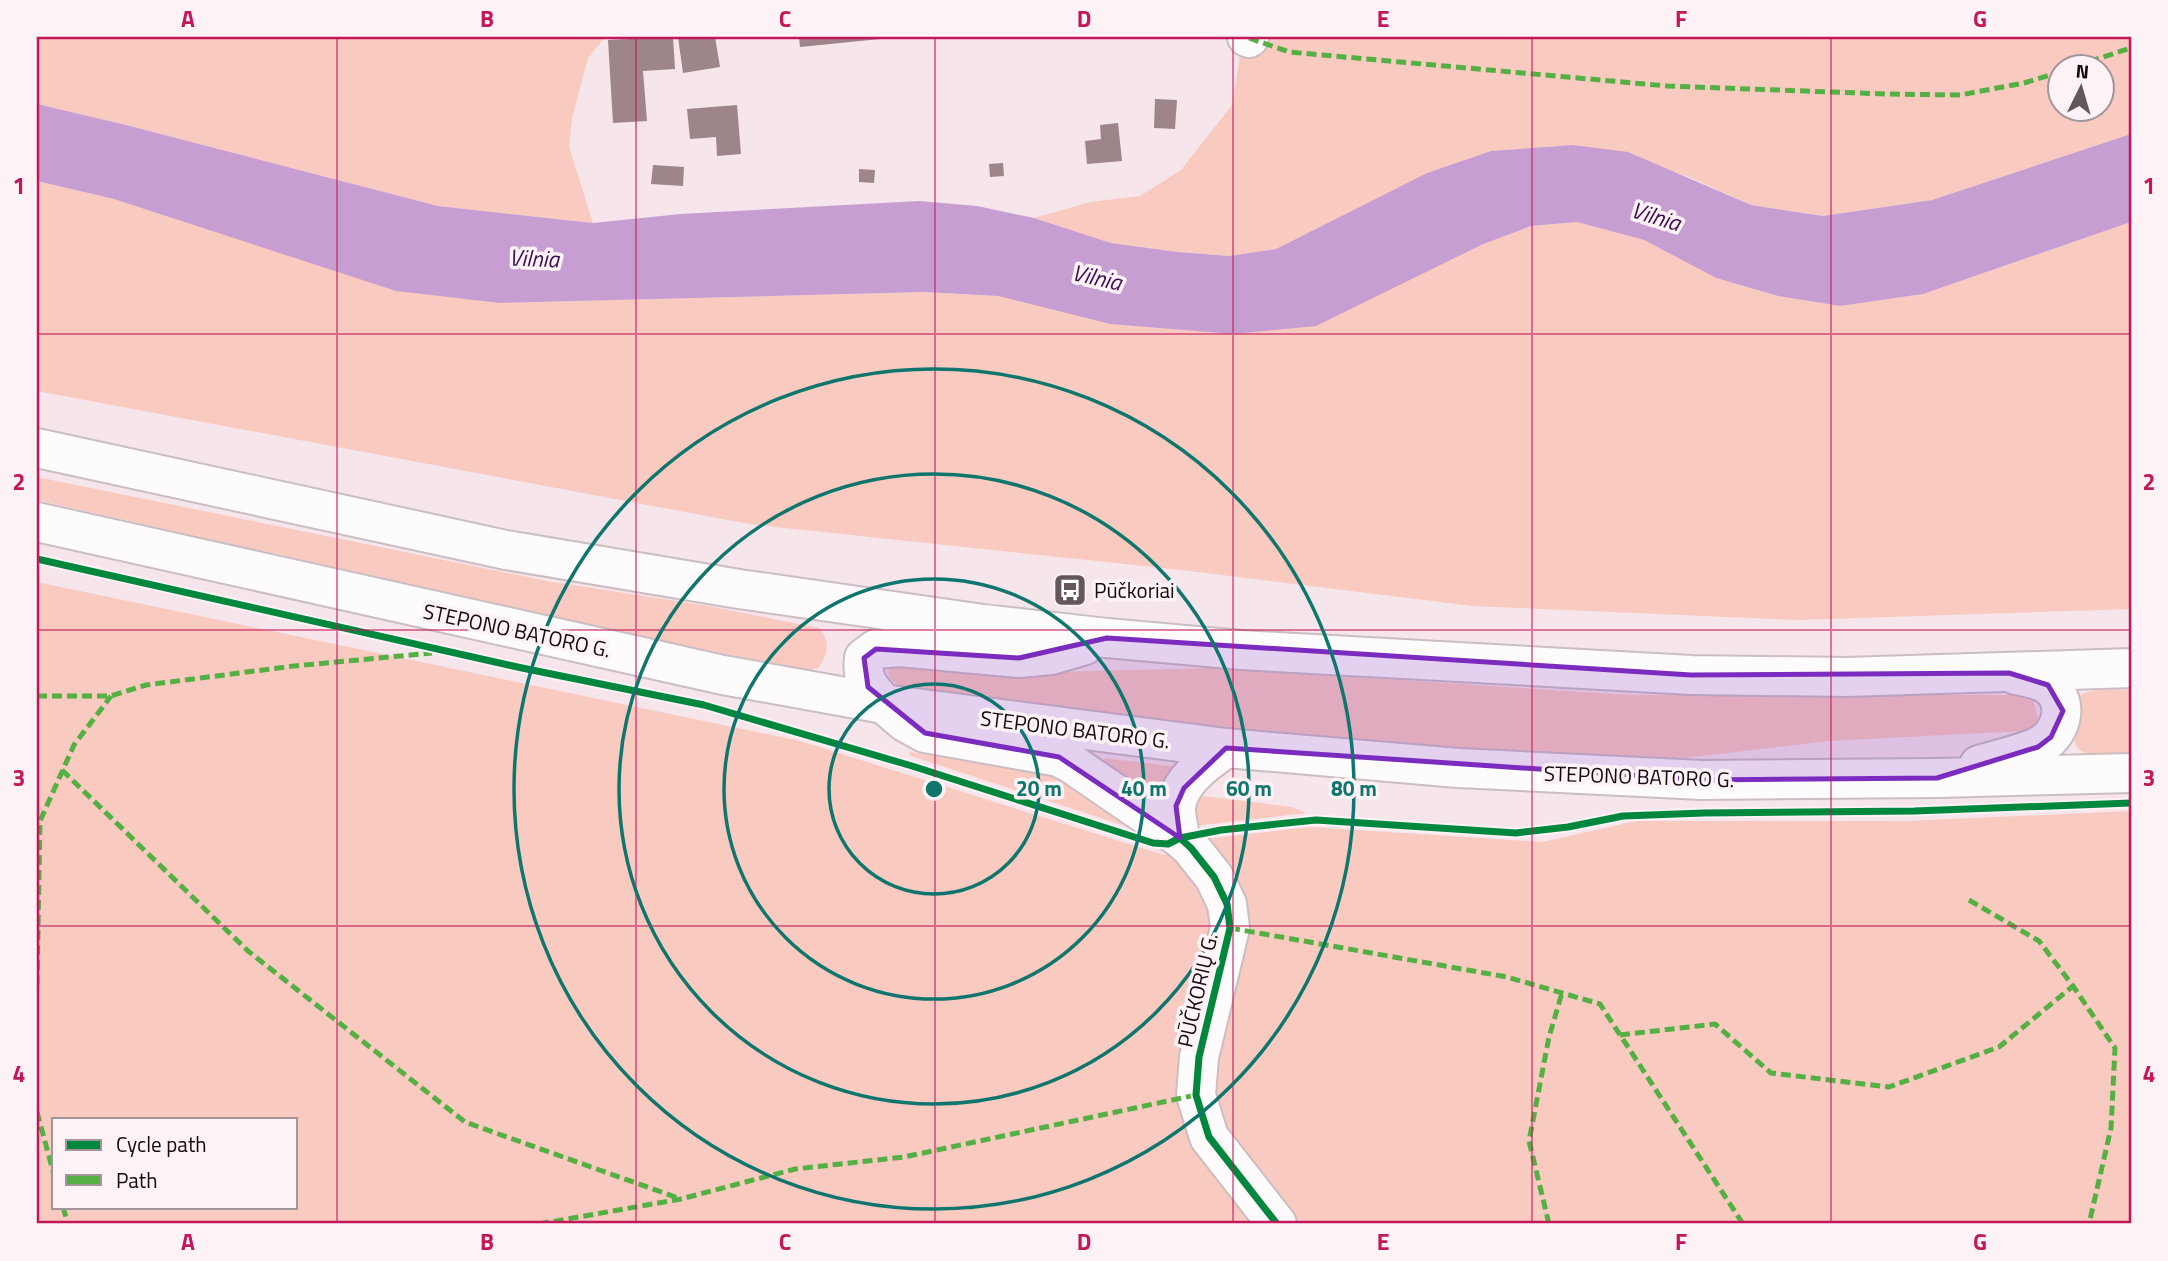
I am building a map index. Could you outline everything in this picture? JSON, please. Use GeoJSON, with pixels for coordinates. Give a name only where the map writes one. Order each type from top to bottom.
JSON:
{"type":"FeatureCollection","features":[{"type":"Feature","properties":{"kind":"main road"},"geometry":{"type":"LineString","coordinates":[[37,448],[506,550],[818,601],[1107,638],[1282,653],[1691,675],[1847,677],[2131,668]]}},
{"type":"Feature","properties":{"kind":"main road","name":"STEPONO BATORO G."},"geometry":{"type":"LineString","coordinates":[[37,523],[710,672],[884,705],[1226,748],[1458,768],[1689,780],[2131,774]]}},
{"type":"Feature","properties":{"kind":"main road"},"geometry":{"type":"LineString","coordinates":[[884,705],[867,687],[862,673],[864,658],[876,649],[900,647],[1019,658],[1052,655],[1107,638]]}},
{"type":"Feature","properties":{"kind":"main road"},"geometry":{"type":"LineString","coordinates":[[1937,778],[2038,747],[2052,737],[2063,711],[2060,698],[2048,685],[2009,673]]}},
{"type":"Feature","properties":{"kind":"main road","name":"PŪČKORIŲ G."},"geometry":{"type":"LineString","coordinates":[[884,705],[905,722],[925,733],[1059,757],[1180,838],[1214,877],[1227,904],[1230,929],[1199,1057],[1196,1094],[1209,1137],[1276,1224]]}},
{"type":"Feature","properties":{"kind":"main road"},"geometry":{"type":"LineString","coordinates":[[1180,838],[1176,806],[1184,788],[1205,763],[1226,748]]}},
{"type":"Feature","properties":{"kind":"highlighted area"},"geometry":{"type":"Polygon","coordinates":[[[1107,638],[1691,675],[2009,673],[2048,685],[2063,711],[2051,737],[2038,747],[1937,778],[1702,780],[1226,748],[1184,788],[1176,806],[1180,838],[1059,757],[925,733],[868,687],[864,658],[876,649],[1019,658],[1107,638]]]}},
{"type":"Feature","properties":{"kind":"shaded area"},"geometry":{"type":"Polygon","coordinates":[[[37,37],[605,37],[588,58],[572,118],[569,147],[593,223],[438,206],[37,104],[37,37]]]}},
{"type":"Feature","properties":{"kind":"shaded area"},"geometry":{"type":"Polygon","coordinates":[[[1243,37],[2131,37],[2131,134],[1932,200],[1823,216],[1751,205],[1687,176],[1573,145],[1491,151],[1427,173],[1276,249],[1229,256],[1111,243],[1034,218],[1090,202],[1140,196],[1181,170],[1232,105],[1243,37]]]}},
{"type":"Feature","properties":{"kind":"shaded area"},"geometry":{"type":"Polygon","coordinates":[[[37,181],[114,199],[500,303],[924,292],[998,296],[1110,324],[1481,245],[1531,226],[1577,222],[1644,240],[1716,278],[1778,296],[1840,306],[1923,294],[2131,222],[2131,609],[1797,620],[1472,606],[1181,570],[749,524],[37,391],[37,181]]]}},
{"type":"Feature","properties":{"kind":"shaded area"},"geometry":{"type":"Polygon","coordinates":[[[37,477],[547,581],[708,606],[819,628],[827,643],[826,653],[818,668],[807,670],[652,639],[37,500],[37,477]]]}},
{"type":"Feature","properties":{"kind":"shaded area"},"geometry":{"type":"Polygon","coordinates":[[[37,582],[800,741],[1164,855],[1205,839],[1311,827],[1542,842],[1637,821],[1906,821],[2131,811],[2131,1224],[37,1224],[37,582]]]}},
{"type":"Feature","properties":{"kind":"shaded area"},"geometry":{"type":"Polygon","coordinates":[[[899,659],[1054,672],[1214,668],[1629,695],[2025,695],[2033,699],[2038,719],[2032,728],[2022,731],[1828,741],[1684,758],[1443,750],[1215,730],[900,686],[891,680],[888,673],[899,659]]]}},
{"type":"Feature","properties":{"kind":"shaded area"},"geometry":{"type":"Polygon","coordinates":[[[2131,689],[2131,753],[2093,755],[2080,750],[2075,745],[2075,711],[2081,695],[2097,690],[2131,689]]]}},
{"type":"Feature","properties":{"kind":"shaded area"},"geometry":{"type":"Polygon","coordinates":[[[909,752],[1047,773],[1080,790],[1147,833],[911,756],[909,752]]]}},
{"type":"Feature","properties":{"kind":"shaded area"},"geometry":{"type":"Polygon","coordinates":[[[1105,758],[1178,767],[1163,806],[1100,763],[1105,758]]]}},
{"type":"Feature","properties":{"kind":"shaded area"},"geometry":{"type":"Polygon","coordinates":[[[1195,795],[1292,807],[1306,813],[1193,826],[1195,795]]]}},
{"type":"Feature","properties":{"kind":"water","name":"Vilnia"},"geometry":{"type":"Polygon","coordinates":[[[37,104],[438,206],[593,223],[680,214],[919,201],[977,206],[1034,218],[1111,243],[1229,256],[1276,249],[1427,173],[1491,151],[1573,145],[1628,152],[1751,205],[1823,216],[1932,200],[2131,134],[2131,222],[1923,294],[1840,306],[1778,296],[1716,278],[1644,240],[1577,222],[1531,226],[1481,245],[1316,326],[1233,334],[1110,324],[998,296],[924,292],[500,303],[396,291],[114,199],[37,181],[37,104]]]}},
{"type":"Feature","properties":{"kind":"building"},"geometry":{"type":"Polygon","coordinates":[[[673,37],[675,69],[643,71],[647,121],[613,123],[608,40],[673,37]]]}},
{"type":"Feature","properties":{"kind":"building"},"geometry":{"type":"Polygon","coordinates":[[[678,37],[715,37],[720,67],[683,73],[678,37]]]}},
{"type":"Feature","properties":{"kind":"building"},"geometry":{"type":"Polygon","coordinates":[[[799,37],[880,37],[880,39],[800,47],[799,37]]]}},
{"type":"Feature","properties":{"kind":"building"},"geometry":{"type":"Polygon","coordinates":[[[1155,99],[1177,100],[1175,129],[1154,128],[1155,99]]]}},
{"type":"Feature","properties":{"kind":"building"},"geometry":{"type":"Polygon","coordinates":[[[737,105],[741,154],[717,156],[716,137],[690,139],[687,109],[737,105]]]}},
{"type":"Feature","properties":{"kind":"building"},"geometry":{"type":"Polygon","coordinates":[[[1118,123],[1122,161],[1087,164],[1085,141],[1101,139],[1100,125],[1118,123]]]}},
{"type":"Feature","properties":{"kind":"building"},"geometry":{"type":"Polygon","coordinates":[[[1003,163],[1004,176],[990,177],[989,164],[1003,163]]]}},
{"type":"Feature","properties":{"kind":"building"},"geometry":{"type":"Polygon","coordinates":[[[653,165],[684,167],[683,186],[651,184],[653,165]]]}},
{"type":"Feature","properties":{"kind":"building"},"geometry":{"type":"Polygon","coordinates":[[[859,169],[875,170],[874,183],[859,182],[859,169]]]}},
{"type":"Feature","properties":{"kind":"marked path"},"geometry":{"type":"LineString","coordinates":[[1249,38],[1289,52],[1667,86],[1960,95],[2046,76]]}},
{"type":"Feature","properties":{"kind":"marked path"},"geometry":{"type":"LineString","coordinates":[[2116,53],[2131,48]]}},
{"type":"Feature","properties":{"kind":"marked path"},"geometry":{"type":"LineString","coordinates":[[37,696],[111,696],[146,685],[294,666],[432,653]]}},
{"type":"Feature","properties":{"kind":"marked path"},"geometry":{"type":"LineString","coordinates":[[37,985],[40,821],[74,745],[111,696]]}},
{"type":"Feature","properties":{"kind":"marked path"},"geometry":{"type":"LineString","coordinates":[[62,770],[248,951],[465,1122],[681,1199]]}},
{"type":"Feature","properties":{"kind":"marked path"},"geometry":{"type":"LineString","coordinates":[[1969,900],[2039,941],[2115,1048],[2111,1128],[2089,1224]]}},
{"type":"Feature","properties":{"kind":"marked path"},"geometry":{"type":"LineString","coordinates":[[1230,928],[1507,977],[1600,1004],[1743,1224]]}},
{"type":"Feature","properties":{"kind":"marked path"},"geometry":{"type":"LineString","coordinates":[[1620,1035],[1715,1024],[1771,1073],[1889,1087],[1999,1047],[2073,986]]}},
{"type":"Feature","properties":{"kind":"marked path"},"geometry":{"type":"LineString","coordinates":[[1549,1224],[1529,1141],[1549,1037],[1562,993]]}},
{"type":"Feature","properties":{"kind":"marked path"},"geometry":{"type":"LineString","coordinates":[[539,1224],[681,1199],[795,1169],[904,1157],[1196,1095]]}},
{"type":"Feature","properties":{"kind":"marked path"},"geometry":{"type":"LineString","coordinates":[[37,1112],[52,1168]]}},
{"type":"Feature","properties":{"kind":"marked path"},"geometry":{"type":"LineString","coordinates":[[63,1208],[68,1224]]}},
{"type":"Feature","properties":{"kind":"cycle path"},"geometry":{"type":"LineString","coordinates":[[37,559],[522,668],[704,705],[912,766],[1153,843],[1168,844],[1180,838],[1221,830],[1316,820],[1516,833],[1568,827],[1623,816],[1914,811],[2131,803]]}},
{"type":"Feature","properties":{"kind":"cycle path"},"geometry":{"type":"LineString","coordinates":[[1180,838],[1214,877],[1227,904],[1230,928],[1199,1057],[1196,1095],[1209,1137],[1277,1224]]}},
{"type":"Feature","properties":{"kind":"place","name":"Pūčkoriai"},"geometry":{"type":"Point","coordinates":[1070,590]}}]}
